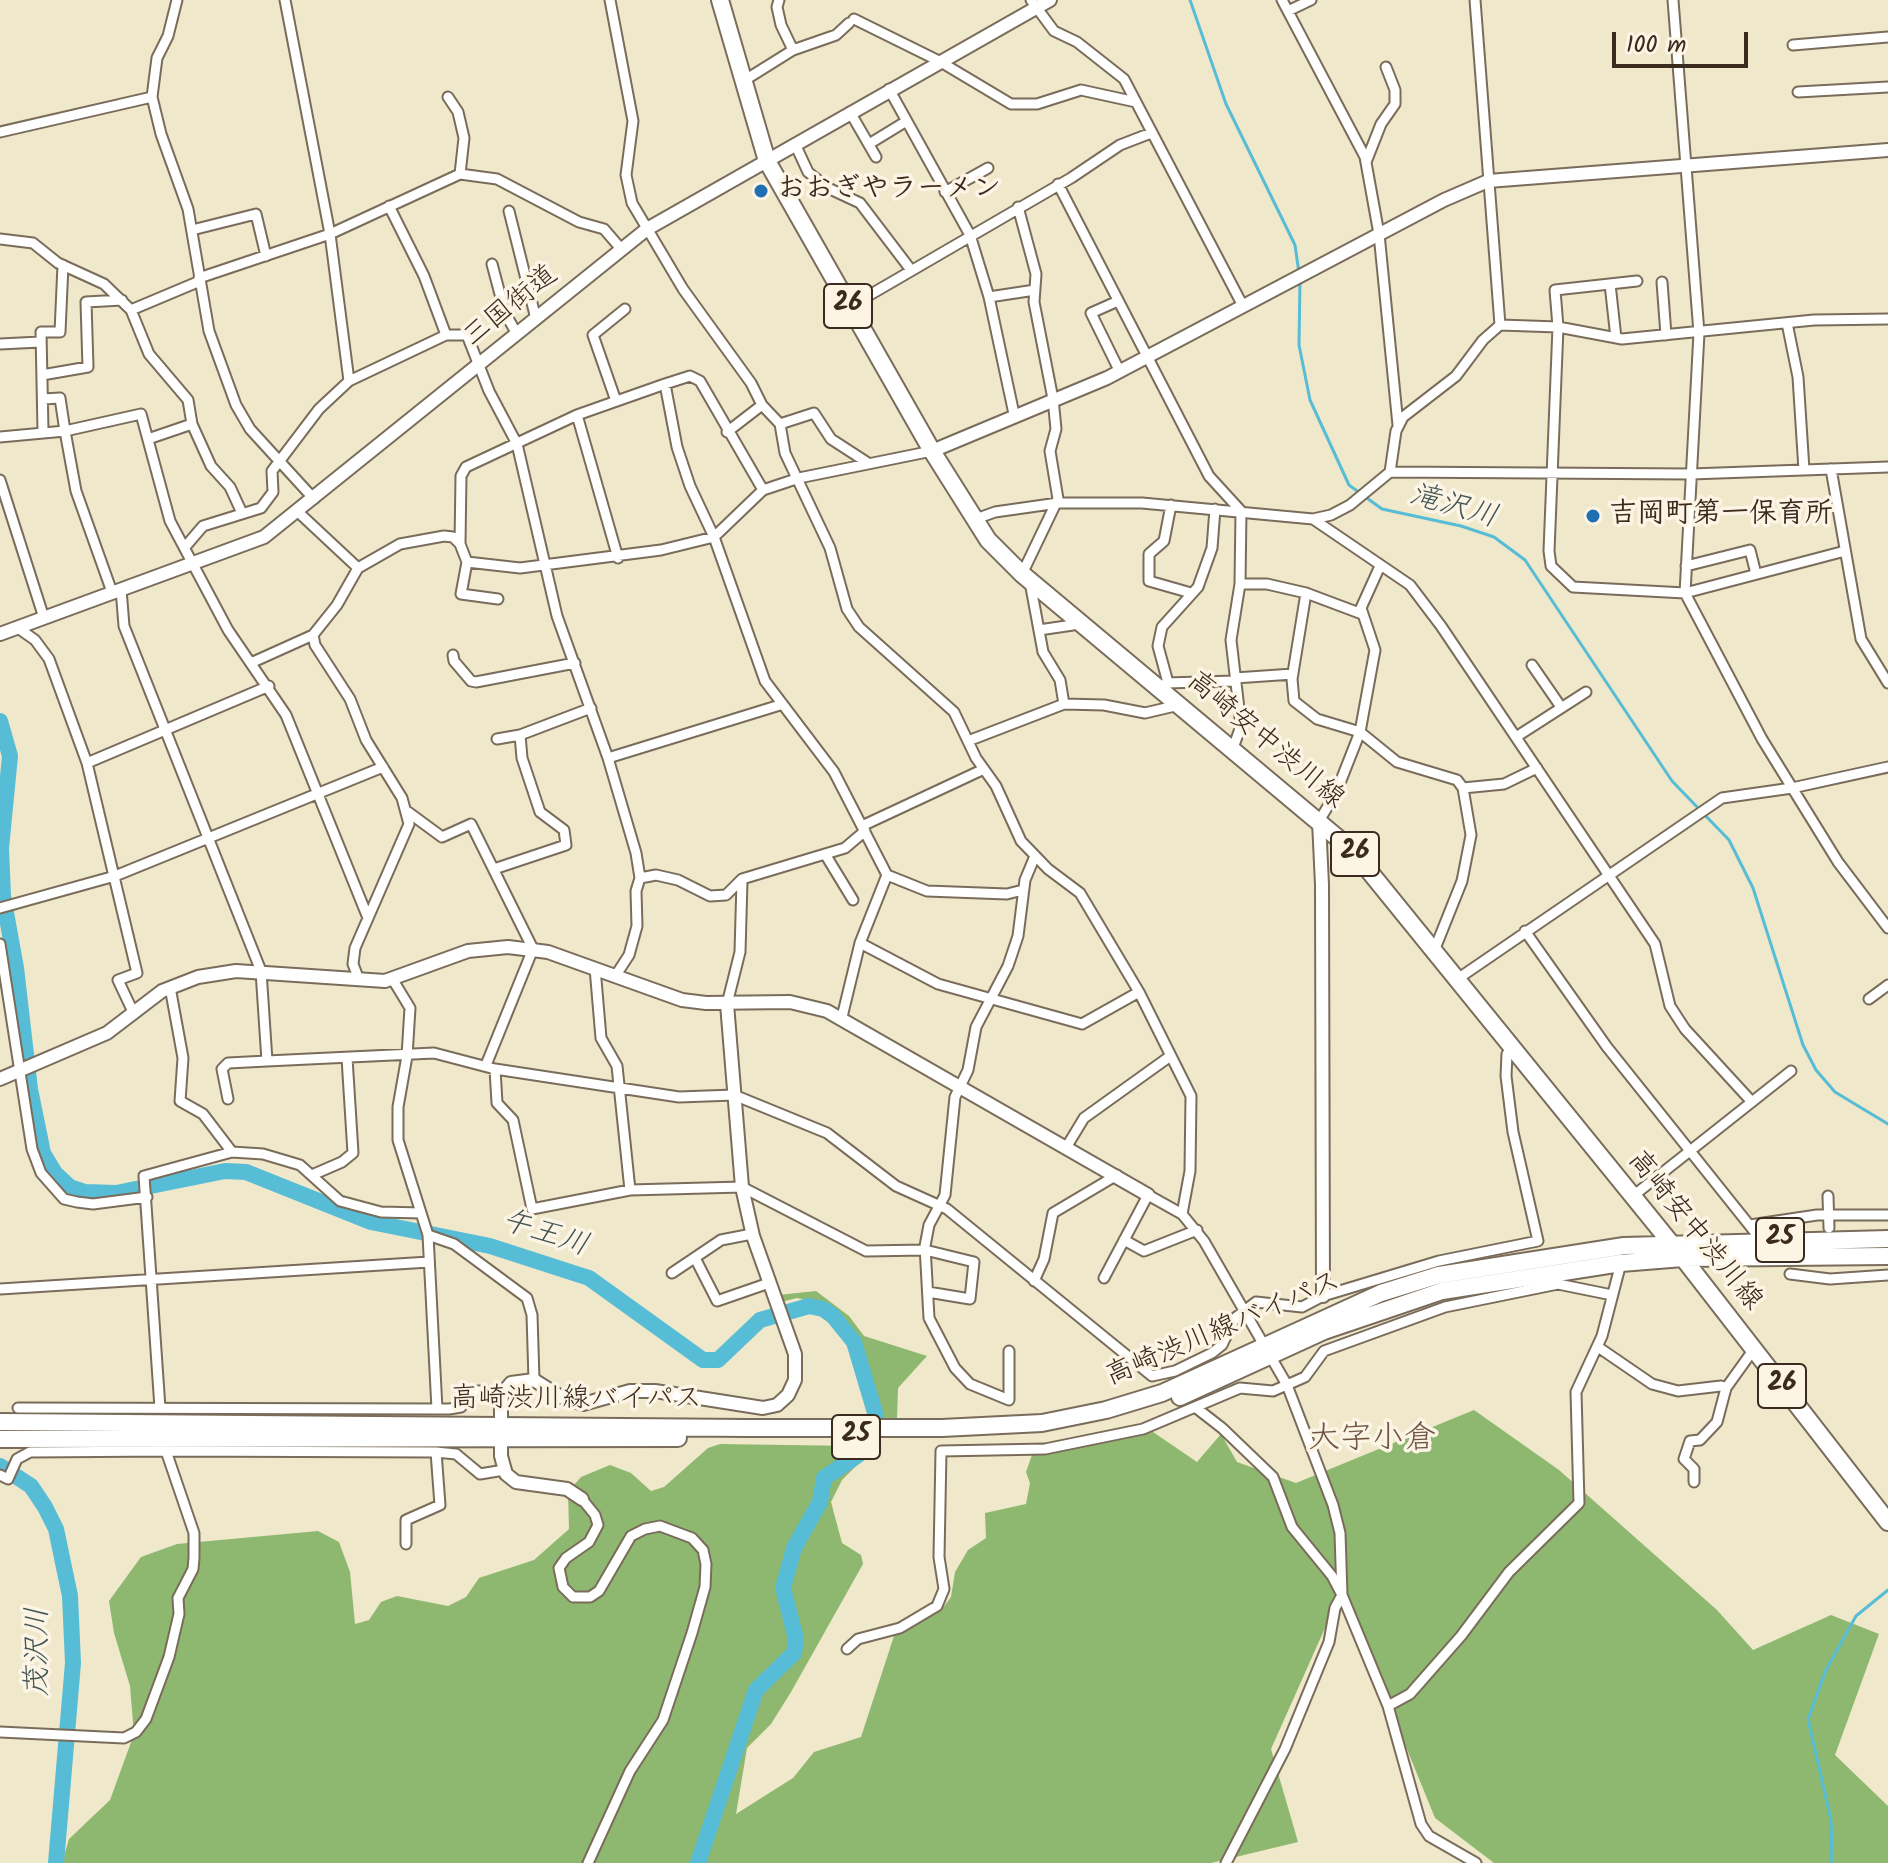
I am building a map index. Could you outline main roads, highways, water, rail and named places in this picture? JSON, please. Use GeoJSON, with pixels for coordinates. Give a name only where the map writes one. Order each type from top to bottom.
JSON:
{"type":"FeatureCollection","features":[{"type":"Feature","properties":{"kind":"main road","name":"高崎安中渋川線"},"geometry":{"type":"LineString","coordinates":[[720,0],[767,161],[973,520],[1026,577],[1166,688],[1180,705],[1352,850],[1677,1251],[1888,1522]]}},
{"type":"Feature","properties":{"kind":"main road","name":"高崎渋川線バイパス"},"geometry":{"type":"LineString","coordinates":[[0,1439],[942,1428],[1042,1423],[1162,1393],[1267,1350],[1411,1299],[1521,1276],[1621,1263],[1677,1251],[1762,1241],[1888,1239]]}},
{"type":"Feature","properties":{"kind":"main road","name":"高崎渋川線バイパス"},"geometry":{"type":"LineString","coordinates":[[1267,1350],[1381,1293],[1439,1275],[1518,1260],[1624,1246],[1677,1251],[1888,1256]]}},
{"type":"Feature","properties":{"kind":"main road","name":"高崎渋川線バイパス"},"geometry":{"type":"LineString","coordinates":[[0,1422],[501,1433]]}},
{"type":"Feature","properties":{"kind":"waterway","name":"滝沢川"},"geometry":{"type":"LineString","coordinates":[[1190,0],[1226,104],[1295,245],[1299,273]]}},
{"type":"Feature","properties":{"kind":"waterway","name":"滝沢川"},"geometry":{"type":"LineString","coordinates":[[1300,281],[1299,345],[1310,400],[1349,485],[1382,509],[1461,526],[1494,537],[1525,560],[1672,781],[1729,840],[1753,888],[1803,1045],[1816,1070],[1835,1092],[1888,1124]]}},
{"type":"Feature","properties":{"kind":"waterway","name":"午王川"},"geometry":{"type":"LineString","coordinates":[[0,721],[10,756],[1,848],[3,896],[16,968],[30,1089],[43,1153],[55,1173],[70,1187],[85,1192],[116,1193],[225,1171],[246,1172],[371,1222],[490,1246],[589,1278],[703,1360],[718,1360],[760,1320],[809,1306],[823,1309],[833,1316],[854,1342],[876,1416],[870,1437],[858,1455],[824,1478],[820,1502],[794,1548],[783,1588],[796,1639],[794,1653],[756,1690],[698,1863]]}},
{"type":"Feature","properties":{"kind":"waterway","name":"茂沢川"},"geometry":{"type":"LineString","coordinates":[[0,1466],[31,1486],[45,1507],[56,1529],[70,1596],[73,1663],[56,1863]]}},
{"type":"Feature","properties":{"kind":"waterway"},"geometry":{"type":"LineString","coordinates":[[1832,1863],[1831,1820],[1808,1719],[1826,1670],[1856,1616],[1888,1590]]}},
{"type":"Feature","properties":{"kind":"place","name":"おおぎやラーメン"},"geometry":{"type":"Point","coordinates":[761,191]}},
{"type":"Feature","properties":{"kind":"place","name":"吉岡町第一保育所"},"geometry":{"type":"Point","coordinates":[1593,516]}},
{"type":"Feature","properties":{"kind":"district","name":"大字小倉"},"geometry":{"type":"Point","coordinates":[1372,1442]}}]}
